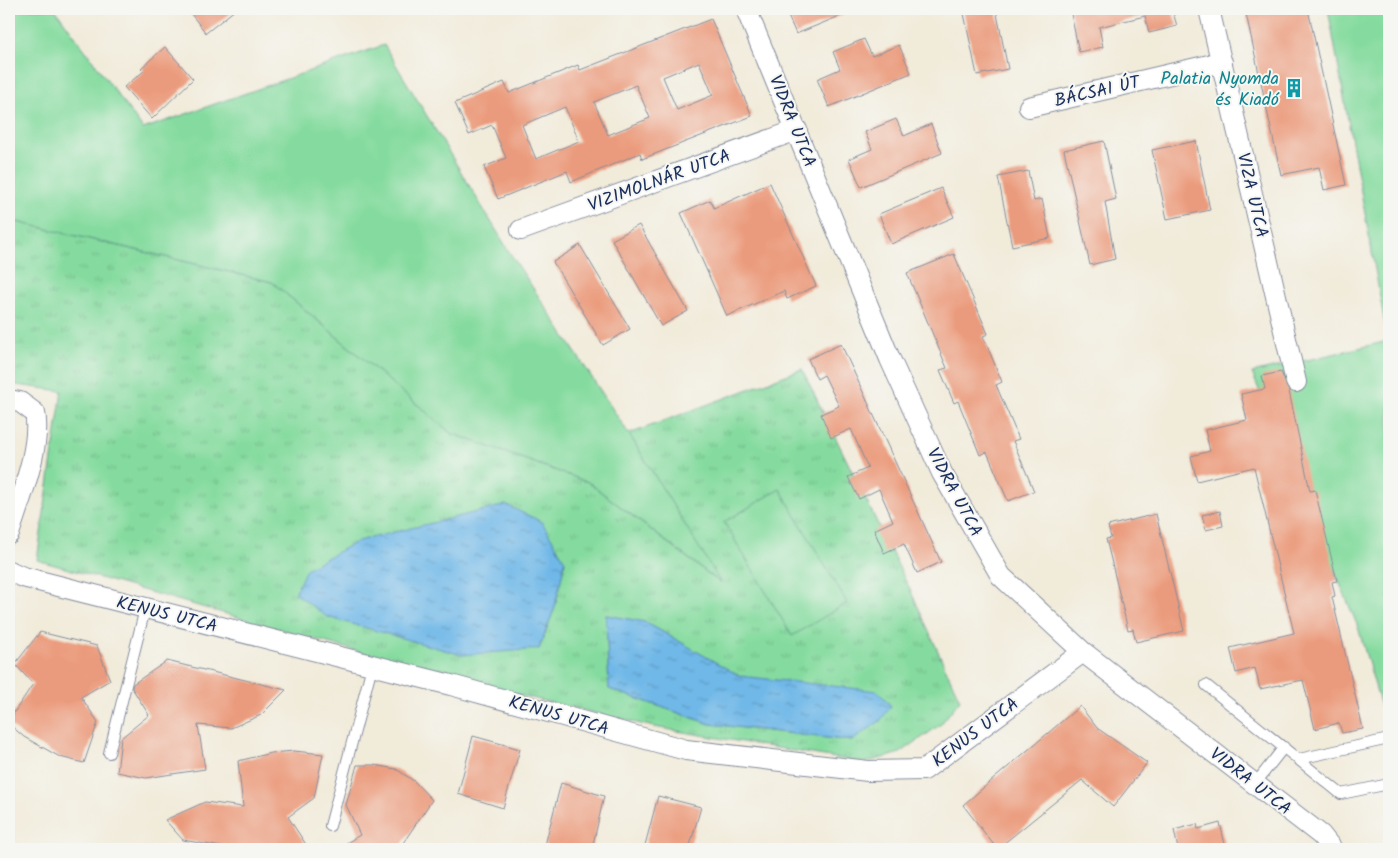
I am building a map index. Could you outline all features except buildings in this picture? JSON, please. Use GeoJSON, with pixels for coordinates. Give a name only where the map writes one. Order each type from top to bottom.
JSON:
{"type":"FeatureCollection","features":[{"type":"Feature","properties":{"kind":"street","name":"VIDRA UTCA"},"geometry":{"type":"LineString","coordinates":[[746,9],[890,359],[942,473],[1001,576],[1083,652],[1321,835],[1332,849]]}},
{"type":"Feature","properties":{"kind":"street","name":"VIZA UTCA"},"geometry":{"type":"LineString","coordinates":[[1209,9],[1296,382]]}},
{"type":"Feature","properties":{"kind":"street","name":"BÁCSAI ÚT"},"geometry":{"type":"LineString","coordinates":[[1029,107],[1222,62]]}},
{"type":"Feature","properties":{"kind":"street","name":"VIZIMOLNÁR UTCA"},"geometry":{"type":"LineString","coordinates":[[521,230],[797,130]]}},
{"type":"Feature","properties":{"kind":"street"},"geometry":{"type":"LineString","coordinates":[[9,400],[20,402],[35,412],[38,427],[9,534]]}},
{"type":"Feature","properties":{"kind":"street","name":"KENUS UTCA"},"geometry":{"type":"LineString","coordinates":[[9,571],[23,577],[145,609],[452,685],[686,750],[868,771],[924,770],[1083,652]]}},
{"type":"Feature","properties":{"kind":"lane"},"geometry":{"type":"LineString","coordinates":[[109,753],[145,609]]}},
{"type":"Feature","properties":{"kind":"lane"},"geometry":{"type":"LineString","coordinates":[[330,826],[372,666]]}},
{"type":"Feature","properties":{"kind":"lane"},"geometry":{"type":"LineString","coordinates":[[1206,685],[1341,794],[1389,784]]}},
{"type":"Feature","properties":{"kind":"lane"},"geometry":{"type":"LineString","coordinates":[[1299,759],[1389,738]]}},
{"type":"Feature","properties":{"kind":"lane"},"geometry":{"type":"LineString","coordinates":[[1254,784],[1284,747]]}},
{"type":"Feature","properties":{"kind":"green space"},"geometry":{"type":"Polygon","coordinates":[[[9,9],[55,9],[143,129],[384,45],[510,253],[629,434],[721,583],[588,482],[451,433],[272,282],[9,220],[9,9]]]}},
{"type":"Feature","properties":{"kind":"green space"},"geometry":{"type":"Polygon","coordinates":[[[1328,9],[1389,9],[1389,718],[1385,720],[1358,627],[1252,373],[1388,341],[1328,9]]]}},
{"type":"Feature","properties":{"kind":"green space"},"geometry":{"type":"Polygon","coordinates":[[[9,220],[272,282],[451,433],[588,482],[719,582],[629,434],[802,369],[914,598],[960,700],[940,725],[900,753],[865,763],[654,727],[472,684],[37,560],[62,391],[9,384],[9,220]],[[565,561],[539,649],[555,607],[565,561]],[[606,615],[609,689],[710,724],[852,741],[645,622],[606,615]]]}},
{"type":"Feature","properties":{"kind":"green space"},"geometry":{"type":"Polygon","coordinates":[[[780,489],[847,603],[792,636],[724,522],[780,489]]]}},
{"type":"Feature","properties":{"kind":"water"},"geometry":{"type":"Polygon","coordinates":[[[506,505],[542,522],[565,561],[555,607],[539,649],[462,655],[327,617],[295,593],[306,569],[358,541],[506,505]]]}},
{"type":"Feature","properties":{"kind":"water"},"geometry":{"type":"Polygon","coordinates":[[[606,615],[645,622],[740,676],[878,691],[891,706],[880,721],[852,741],[711,724],[609,689],[606,615]]]}},
{"type":"Feature","properties":{"kind":"place","name":"Palatia Nyomda és Kiadó"},"geometry":{"type":"Point","coordinates":[1294,88]}}]}
